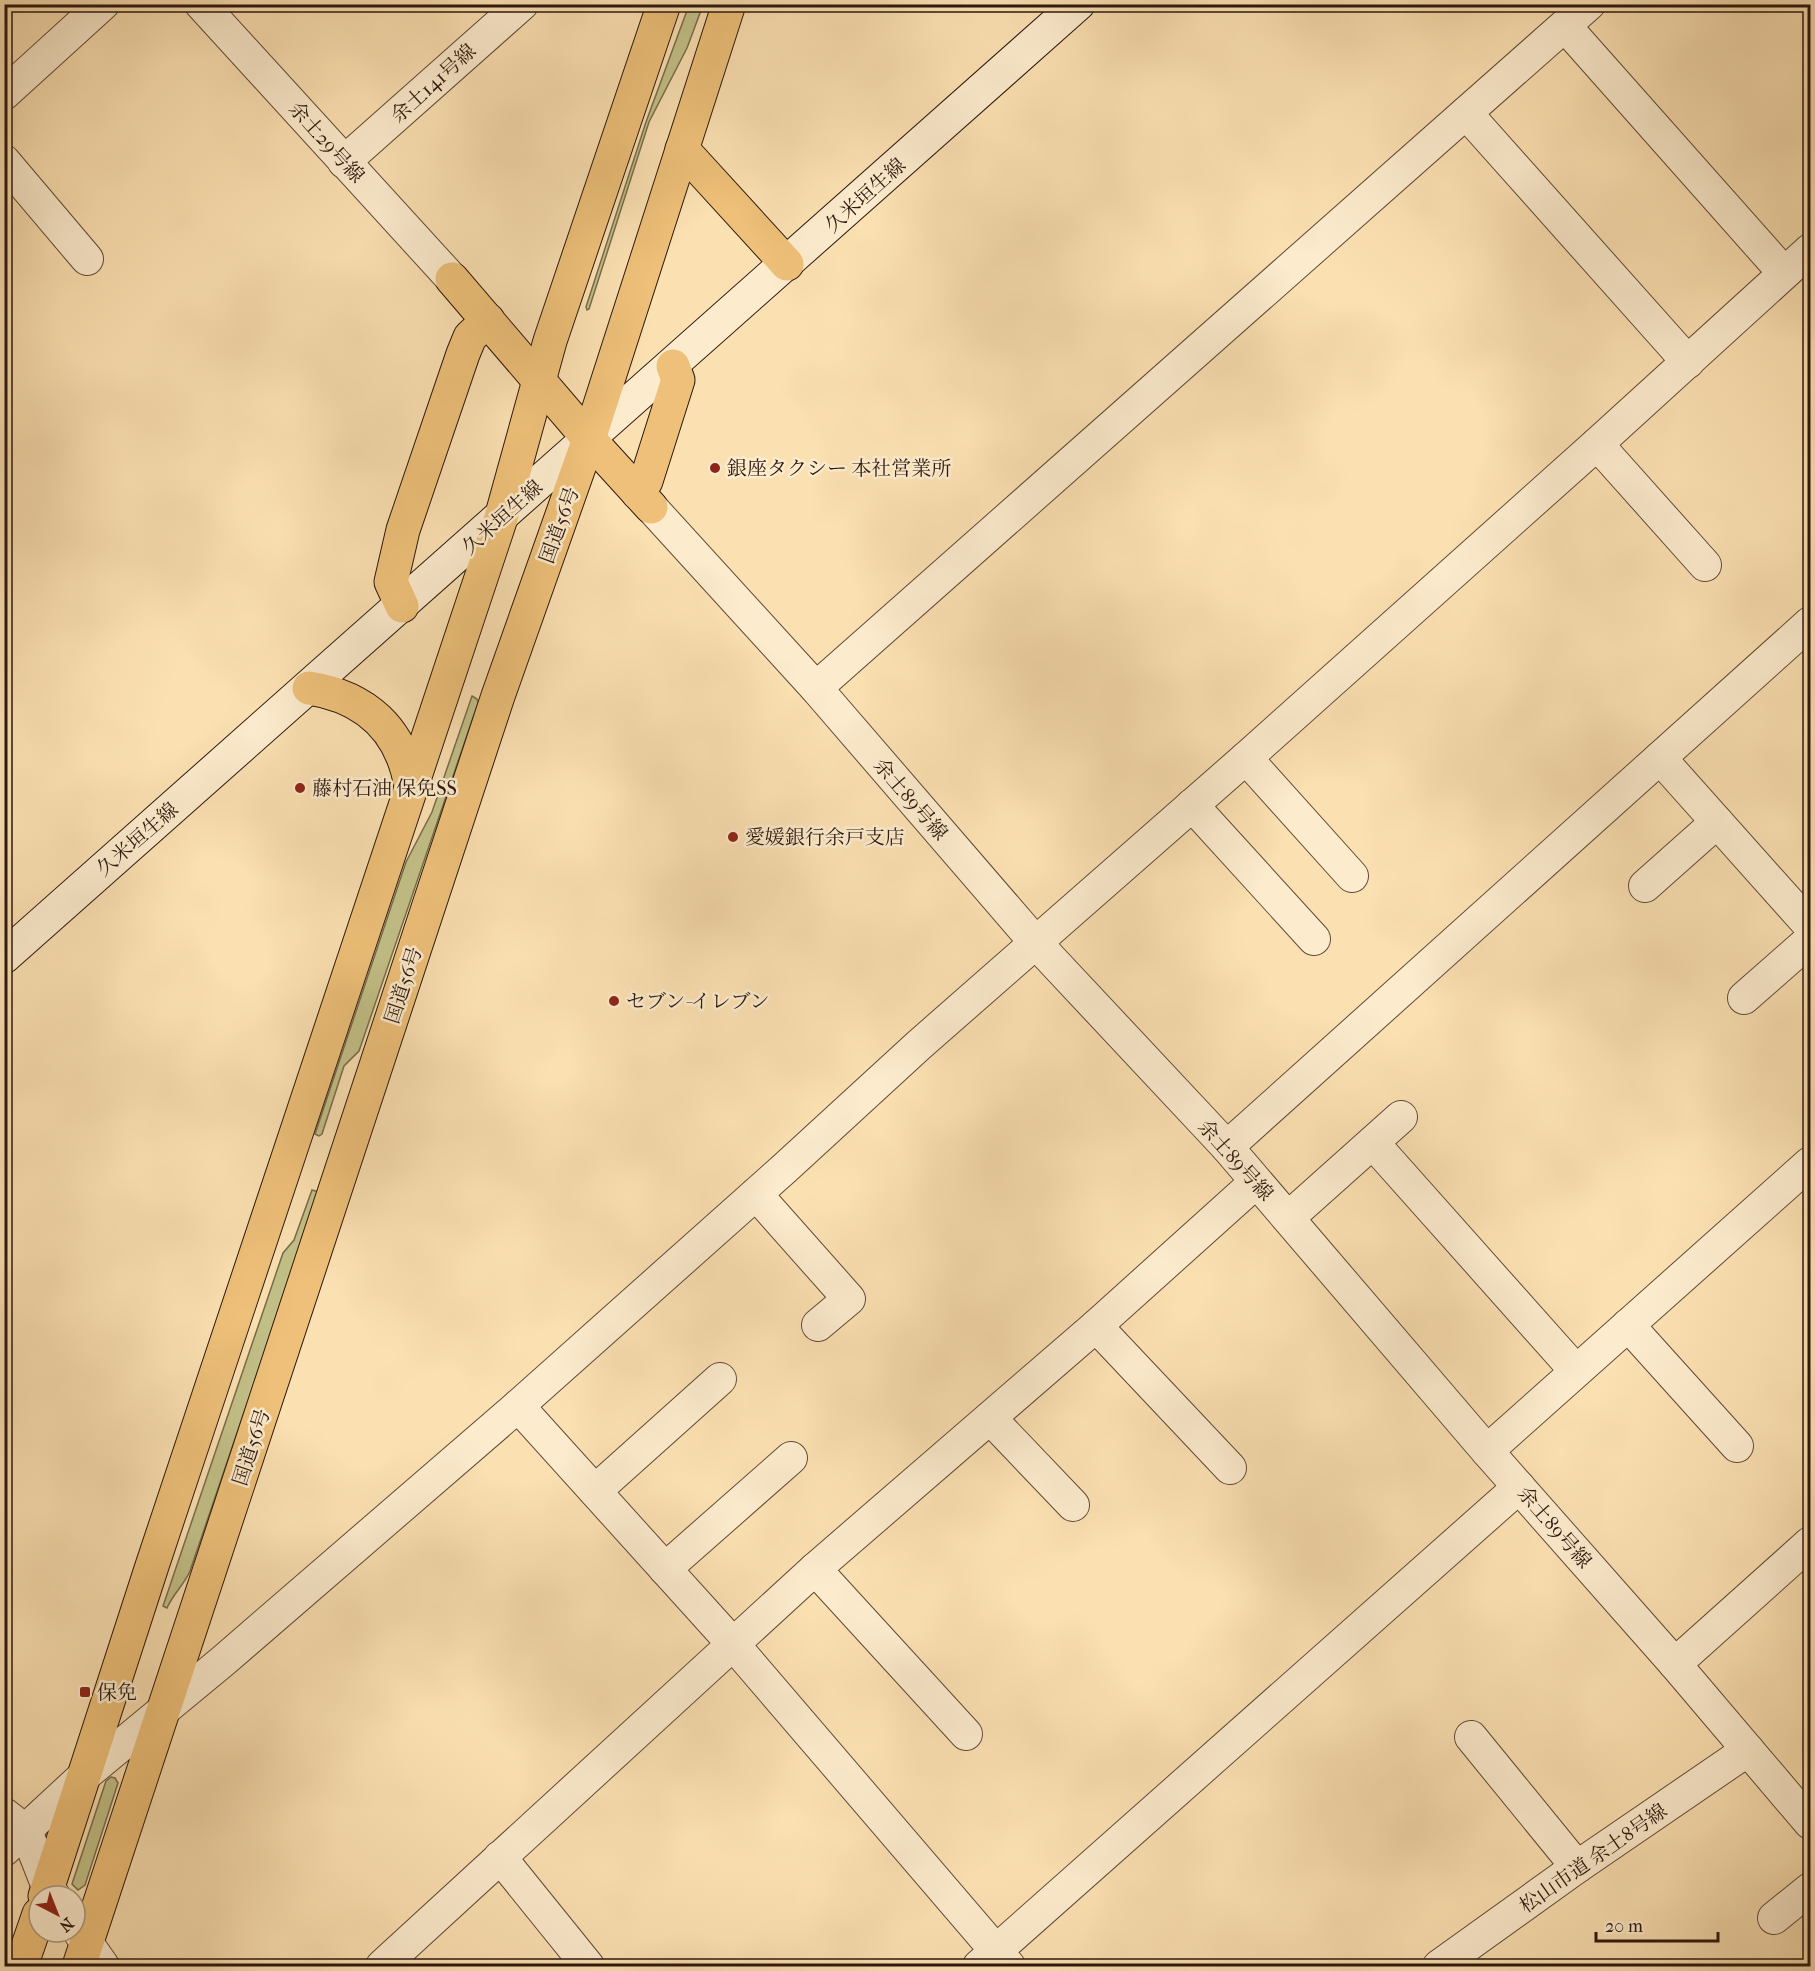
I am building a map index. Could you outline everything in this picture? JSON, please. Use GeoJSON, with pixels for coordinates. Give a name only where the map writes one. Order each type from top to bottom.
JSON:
{"type":"FeatureCollection","features":[{"type":"Feature","properties":{"kind":"highway"},"geometry":{"type":"LineString","coordinates":[[51,1884],[85,1775],[501,518],[550,341],[664,4]]}},
{"type":"Feature","properties":{"kind":"highway","name":"国道56号"},"geometry":{"type":"LineString","coordinates":[[86,1950],[498,696],[589,439],[729,4]]}},
{"type":"Feature","properties":{"kind":"highway"},"geometry":{"type":"LineString","coordinates":[[682,149],[787,264]]}},
{"type":"Feature","properties":{"kind":"highway"},"geometry":{"type":"LineString","coordinates":[[452,279],[644,500]]}},
{"type":"Feature","properties":{"kind":"highway"},"geometry":{"type":"LineString","coordinates":[[402,606],[391,582],[403,530],[463,354],[470,337],[488,320]]}},
{"type":"Feature","properties":{"kind":"highway"},"geometry":{"type":"LineString","coordinates":[[644,500],[646,481],[678,380],[673,366]]}},
{"type":"Feature","properties":{"kind":"highway"},"geometry":{"type":"LineString","coordinates":[[309,688],[342,696],[372,713],[390,732],[403,754],[411,787]]}},
{"type":"Feature","properties":{"kind":"highway"},"geometry":{"type":"LineString","coordinates":[[21,1966],[29,1944]]}},
{"type":"Feature","properties":{"kind":"main road","name":"久米垣生線"},"geometry":{"type":"LineString","coordinates":[[4,957],[673,366],[1078,4]]}},
{"type":"Feature","properties":{"kind":"street"},"geometry":{"type":"LineString","coordinates":[[4,94],[103,4]]}},
{"type":"Feature","properties":{"kind":"street","name":"余土29号線"},"geometry":{"type":"LineString","coordinates":[[201,4],[452,279]]}},
{"type":"Feature","properties":{"kind":"street","name":"余土141号線"},"geometry":{"type":"LineString","coordinates":[[344,162],[522,4]]}},
{"type":"Feature","properties":{"kind":"street"},"geometry":{"type":"LineString","coordinates":[[816,688],[1589,4]]}},
{"type":"Feature","properties":{"kind":"street"},"geometry":{"type":"LineString","coordinates":[[1565,26],[1784,273]]}},
{"type":"Feature","properties":{"kind":"street"},"geometry":{"type":"LineString","coordinates":[[1466,113],[1688,362]]}},
{"type":"Feature","properties":{"kind":"street"},"geometry":{"type":"LineString","coordinates":[[4,161],[87,259]]}},
{"type":"Feature","properties":{"kind":"street"},"geometry":{"type":"LineString","coordinates":[[40,1884],[12,1831],[163,1711],[518,1406],[919,1045],[1246,758],[1598,444],[1810,250]]}},
{"type":"Feature","properties":{"kind":"street"},"geometry":{"type":"LineString","coordinates":[[1598,444],[1705,565]]}},
{"type":"Feature","properties":{"kind":"street","name":"余土89号線"},"geometry":{"type":"LineString","coordinates":[[644,500],[816,688],[1036,943],[1227,1148],[1486,1451],[1675,1664],[1810,1822]]}},
{"type":"Feature","properties":{"kind":"street"},"geometry":{"type":"LineString","coordinates":[[1227,1148],[1810,622]]}},
{"type":"Feature","properties":{"kind":"street"},"geometry":{"type":"LineString","coordinates":[[1246,758],[1352,876]]}},
{"type":"Feature","properties":{"kind":"street"},"geometry":{"type":"LineString","coordinates":[[1660,758],[1810,926]]}},
{"type":"Feature","properties":{"kind":"street"},"geometry":{"type":"LineString","coordinates":[[1192,805],[1314,939]]}},
{"type":"Feature","properties":{"kind":"street"},"geometry":{"type":"LineString","coordinates":[[1645,886],[1717,822]]}},
{"type":"Feature","properties":{"kind":"street"},"geometry":{"type":"LineString","coordinates":[[1744,998],[1810,940]]}},
{"type":"Feature","properties":{"kind":"street"},"geometry":{"type":"LineString","coordinates":[[1288,1218],[1401,1117]]}},
{"type":"Feature","properties":{"kind":"street"},"geometry":{"type":"LineString","coordinates":[[1372,1143],[1576,1371]]}},
{"type":"Feature","properties":{"kind":"street"},"geometry":{"type":"LineString","coordinates":[[1486,1451],[1810,1162]]}},
{"type":"Feature","properties":{"kind":"street"},"geometry":{"type":"LineString","coordinates":[[382,1966],[815,1569],[1096,1326],[1256,1182]]}},
{"type":"Feature","properties":{"kind":"street"},"geometry":{"type":"LineString","coordinates":[[756,1194],[849,1299],[818,1325]]}},
{"type":"Feature","properties":{"kind":"street"},"geometry":{"type":"LineString","coordinates":[[1628,1325],[1737,1446]]}},
{"type":"Feature","properties":{"kind":"street"},"geometry":{"type":"LineString","coordinates":[[1096,1326],[1230,1468]]}},
{"type":"Feature","properties":{"kind":"street"},"geometry":{"type":"LineString","coordinates":[[595,1491],[720,1379]]}},
{"type":"Feature","properties":{"kind":"street"},"geometry":{"type":"LineString","coordinates":[[518,1406],[733,1644],[995,1961],[1520,1487]]}},
{"type":"Feature","properties":{"kind":"street"},"geometry":{"type":"LineString","coordinates":[[990,1418],[1073,1505]]}},
{"type":"Feature","properties":{"kind":"street"},"geometry":{"type":"LineString","coordinates":[[665,1569],[790,1458]]}},
{"type":"Feature","properties":{"kind":"street"},"geometry":{"type":"LineString","coordinates":[[1675,1664],[1810,1543]]}},
{"type":"Feature","properties":{"kind":"street"},"geometry":{"type":"LineString","coordinates":[[815,1569],[966,1734]]}},
{"type":"Feature","properties":{"kind":"street"},"geometry":{"type":"LineString","coordinates":[[1471,1737],[1577,1867]]}},
{"type":"Feature","properties":{"kind":"street","name":"松山市道 余土8号線"},"geometry":{"type":"LineString","coordinates":[[1439,1966],[1577,1867],[1748,1750]]}},
{"type":"Feature","properties":{"kind":"street"},"geometry":{"type":"LineString","coordinates":[[500,1857],[588,1966]]}},
{"type":"Feature","properties":{"kind":"street"},"geometry":{"type":"LineString","coordinates":[[1774,1918],[1810,1889]]}},
{"type":"Feature","properties":{"kind":"shaded area"},"geometry":{"type":"Polygon","coordinates":[[[689,5],[703,5],[687,48],[649,122],[587,310],[586,307],[646,122],[689,5]]]}},
{"type":"Feature","properties":{"kind":"shaded area"},"geometry":{"type":"Polygon","coordinates":[[[472,696],[477,699],[478,703],[359,1051],[344,1066],[322,1134],[319,1136],[315,1134],[406,862],[432,812],[472,696]]]}},
{"type":"Feature","properties":{"kind":"shaded area"},"geometry":{"type":"Polygon","coordinates":[[[312,1190],[319,1192],[190,1571],[167,1608],[163,1606],[283,1253],[294,1240],[312,1190]]]}},
{"type":"Feature","properties":{"kind":"shaded area"},"geometry":{"type":"Polygon","coordinates":[[[111,1777],[115,1778],[118,1783],[85,1884],[72,1884],[106,1781],[111,1777]]]}},
{"type":"Feature","properties":{"kind":"place","name":"銀座タクシー 本社営業所"},"geometry":{"type":"Point","coordinates":[715,468]}},
{"type":"Feature","properties":{"kind":"place","name":"藤村石油 保免SS"},"geometry":{"type":"Point","coordinates":[300,788]}},
{"type":"Feature","properties":{"kind":"place","name":"愛媛銀行余戸支店"},"geometry":{"type":"Point","coordinates":[733,837]}},
{"type":"Feature","properties":{"kind":"place","name":"セブン-イレブン"},"geometry":{"type":"Point","coordinates":[614,1001]}},
{"type":"Feature","properties":{"kind":"place","name":"保免"},"geometry":{"type":"Point","coordinates":[85,1692]}}]}
